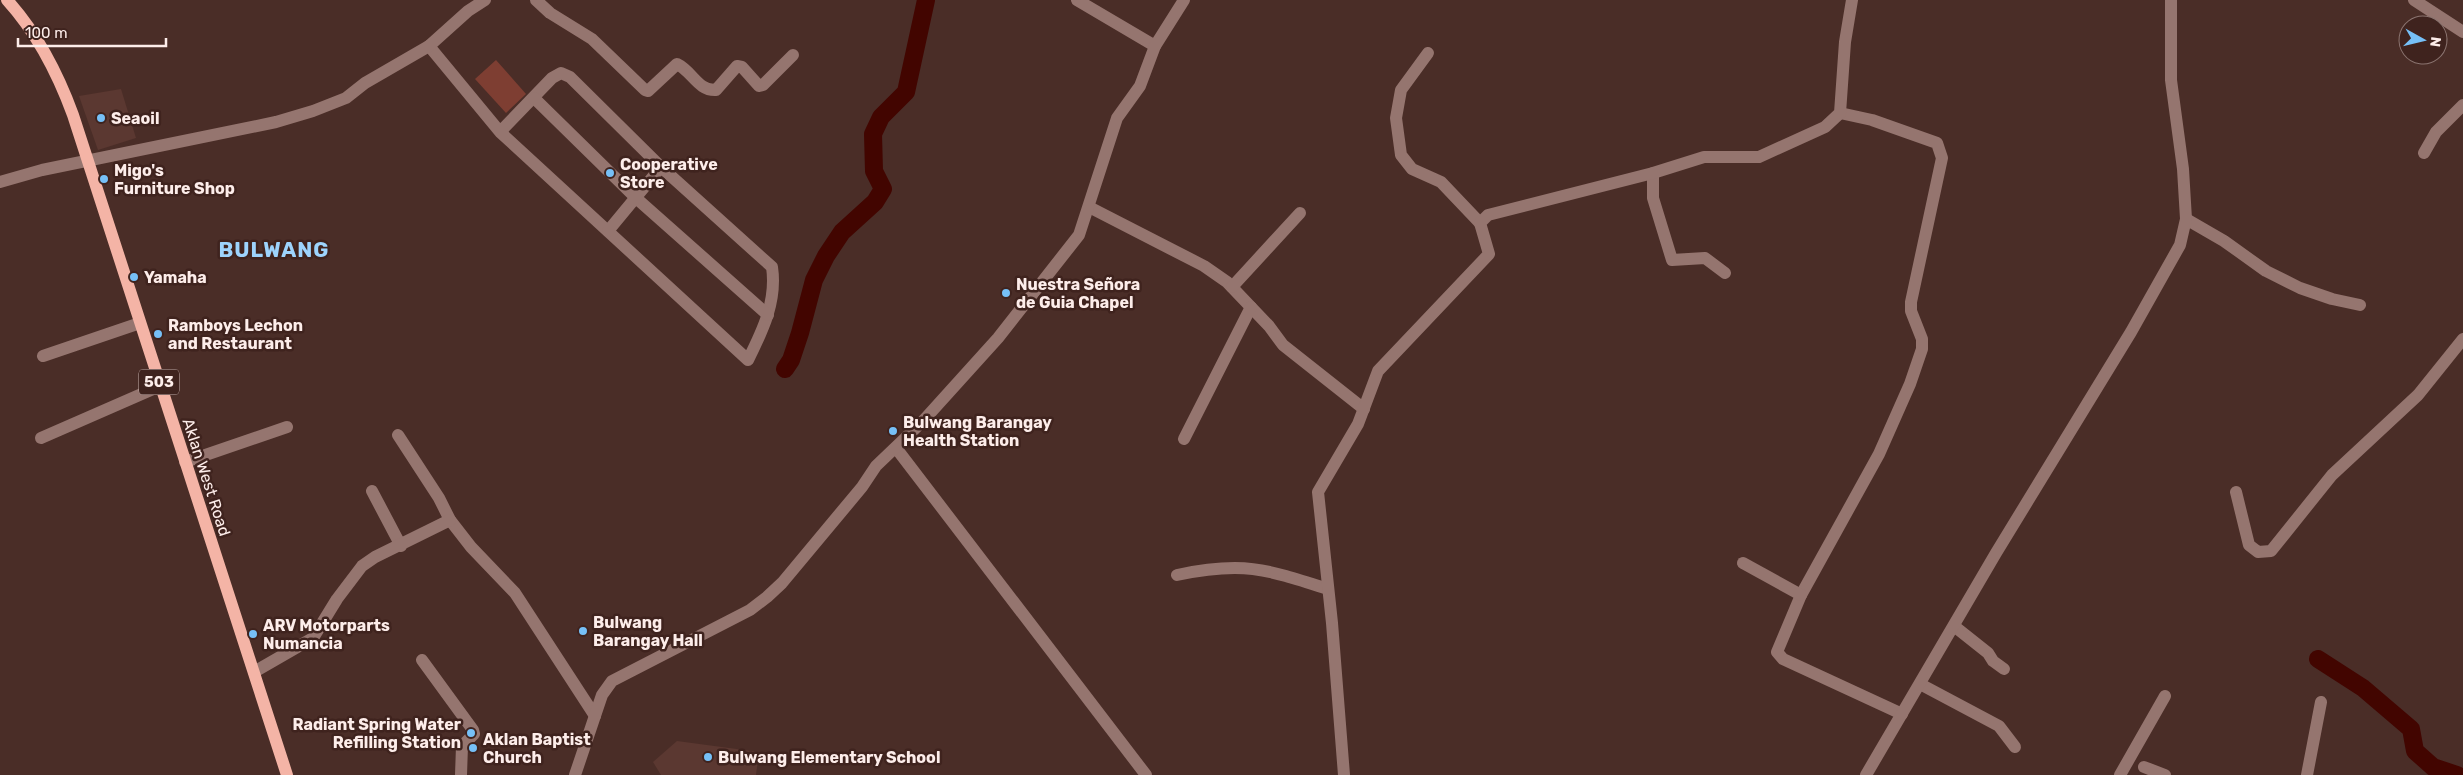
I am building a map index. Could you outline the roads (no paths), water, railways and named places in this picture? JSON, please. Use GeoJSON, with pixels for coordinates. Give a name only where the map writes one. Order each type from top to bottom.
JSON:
{"type":"FeatureCollection","features":[{"type":"Feature","properties":{"kind":"main road","name":"Aklan West Road"},"geometry":{"type":"LineString","coordinates":[[11,1],[38,41],[66,97],[287,775]]}},
{"type":"Feature","properties":{"kind":"street"},"geometry":{"type":"LineString","coordinates":[[0,182],[42,170],[276,122],[313,111],[346,98],[366,83],[429,46],[468,11],[485,0]]}},
{"type":"Feature","properties":{"kind":"street"},"geometry":{"type":"LineString","coordinates":[[536,0],[550,13],[592,39],[648,91],[677,64],[710,91],[716,90],[737,66],[742,67],[759,86],[763,85],[792,55]]}},
{"type":"Feature","properties":{"kind":"street"},"geometry":{"type":"LineString","coordinates":[[1077,0],[1155,46]]}},
{"type":"Feature","properties":{"kind":"street"},"geometry":{"type":"LineString","coordinates":[[575,775],[602,695],[612,681],[750,610],[768,598],[850,501],[876,466],[896,448],[998,338],[1079,235],[1117,118],[1140,86],[1155,46],[1184,0]]}},
{"type":"Feature","properties":{"kind":"street"},"geometry":{"type":"LineString","coordinates":[[1480,223],[1488,215],[1653,173],[1704,157],[1759,157],[1825,127],[1840,113],[1845,42],[1852,0]]}},
{"type":"Feature","properties":{"kind":"street"},"geometry":{"type":"LineString","coordinates":[[1866,775],[1996,553],[2074,427],[2180,245],[2186,218],[2183,169],[2171,80],[2171,0]]}},
{"type":"Feature","properties":{"kind":"street"},"geometry":{"type":"LineString","coordinates":[[2414,0],[2463,32]]}},
{"type":"Feature","properties":{"kind":"street"},"geometry":{"type":"LineString","coordinates":[[429,46],[500,132],[748,360],[768,315],[775,285],[772,267],[661,167],[570,77],[561,73],[552,78],[500,132]]}},
{"type":"Feature","properties":{"kind":"street"},"geometry":{"type":"LineString","coordinates":[[1344,775],[1318,492],[1364,409],[1378,371],[1489,254],[1480,223],[1441,182],[1412,168],[1401,155],[1396,118],[1401,90],[1428,53]]}},
{"type":"Feature","properties":{"kind":"street"},"geometry":{"type":"LineString","coordinates":[[534,98],[636,198],[768,315]]}},
{"type":"Feature","properties":{"kind":"street"},"geometry":{"type":"LineString","coordinates":[[2424,153],[2436,132],[2463,105]]}},
{"type":"Feature","properties":{"kind":"street"},"geometry":{"type":"LineString","coordinates":[[1840,113],[1872,120],[1937,143],[1942,158],[1911,302],[1911,311],[1922,339],[1917,363],[1879,454],[1801,595],[1778,647],[1778,655],[1902,714]]}},
{"type":"Feature","properties":{"kind":"street"},"geometry":{"type":"LineString","coordinates":[[608,231],[661,167]]}},
{"type":"Feature","properties":{"kind":"street"},"geometry":{"type":"LineString","coordinates":[[1653,173],[1653,198],[1672,260],[1705,258],[1725,273]]}},
{"type":"Feature","properties":{"kind":"street"},"geometry":{"type":"LineString","coordinates":[[1089,207],[1204,266],[1232,287],[1270,326],[1283,345],[1364,409]]}},
{"type":"Feature","properties":{"kind":"street"},"geometry":{"type":"LineString","coordinates":[[1232,287],[1300,214]]}},
{"type":"Feature","properties":{"kind":"street"},"geometry":{"type":"LineString","coordinates":[[2186,218],[2224,241],[2266,271],[2300,288],[2332,299],[2360,304]]}},
{"type":"Feature","properties":{"kind":"street"},"geometry":{"type":"LineString","coordinates":[[1184,439],[1251,307]]}},
{"type":"Feature","properties":{"kind":"street"},"geometry":{"type":"LineString","coordinates":[[43,356],[140,323]]}},
{"type":"Feature","properties":{"kind":"street"},"geometry":{"type":"LineString","coordinates":[[2236,492],[2249,545],[2258,552],[2271,551],[2332,475],[2418,395],[2463,339]]}},
{"type":"Feature","properties":{"kind":"street"},"geometry":{"type":"LineString","coordinates":[[41,438],[160,386]]}},
{"type":"Feature","properties":{"kind":"street"},"geometry":{"type":"LineString","coordinates":[[185,462],[287,427]]}},
{"type":"Feature","properties":{"kind":"street"},"geometry":{"type":"LineString","coordinates":[[398,435],[439,498],[450,520],[471,548],[515,592],[595,716]]}},
{"type":"Feature","properties":{"kind":"street"},"geometry":{"type":"LineString","coordinates":[[896,448],[1146,775]]}},
{"type":"Feature","properties":{"kind":"street"},"geometry":{"type":"LineString","coordinates":[[372,491],[401,546]]}},
{"type":"Feature","properties":{"kind":"street"},"geometry":{"type":"LineString","coordinates":[[254,672],[313,638],[337,599],[362,566],[375,557],[401,546],[450,520]]}},
{"type":"Feature","properties":{"kind":"street"},"geometry":{"type":"LineString","coordinates":[[1743,563],[1801,595]]}},
{"type":"Feature","properties":{"kind":"street"},"geometry":{"type":"LineString","coordinates":[[1177,575],[1212,568],[1248,567],[1273,571],[1328,589]]}},
{"type":"Feature","properties":{"kind":"street"},"geometry":{"type":"LineString","coordinates":[[1954,626],[1988,653],[1993,661],[2004,669]]}},
{"type":"Feature","properties":{"kind":"street"},"geometry":{"type":"LineString","coordinates":[[422,660],[474,734],[462,746],[462,775]]}},
{"type":"Feature","properties":{"kind":"street"},"geometry":{"type":"LineString","coordinates":[[1920,684],[1998,726],[2015,747]]}},
{"type":"Feature","properties":{"kind":"street"},"geometry":{"type":"LineString","coordinates":[[2120,775],[2165,696]]}},
{"type":"Feature","properties":{"kind":"street"},"geometry":{"type":"LineString","coordinates":[[2307,775],[2321,702]]}},
{"type":"Feature","properties":{"kind":"street"},"geometry":{"type":"LineString","coordinates":[[2144,767],[2165,775]]}},
{"type":"Feature","properties":{"kind":"waterway"},"geometry":{"type":"LineString","coordinates":[[785,369],[791,360],[800,333],[814,280],[826,256],[842,232],[875,202],[883,189],[874,171],[873,134],[881,117],[906,92],[926,0]]}},
{"type":"Feature","properties":{"kind":"waterway"},"geometry":{"type":"LineString","coordinates":[[2318,659],[2363,688],[2411,729],[2415,751],[2433,767],[2457,775]]}},
{"type":"Feature","properties":{"kind":"place","name":"Seaoil"},"geometry":{"type":"Point","coordinates":[101,118]}},
{"type":"Feature","properties":{"kind":"place","name":"Cooperative Store"},"geometry":{"type":"Point","coordinates":[610,173]}},
{"type":"Feature","properties":{"kind":"place","name":"Migo's Furniture Shop"},"geometry":{"type":"Point","coordinates":[104,179]}},
{"type":"Feature","properties":{"kind":"place","name":"Yamaha"},"geometry":{"type":"Point","coordinates":[134,277]}},
{"type":"Feature","properties":{"kind":"place","name":"Nuestra Señora de Guia Chapel"},"geometry":{"type":"Point","coordinates":[1006,293]}},
{"type":"Feature","properties":{"kind":"place","name":"Ramboys Lechon and Restaurant"},"geometry":{"type":"Point","coordinates":[158,334]}},
{"type":"Feature","properties":{"kind":"place","name":"Bulwang Barangay Health Station"},"geometry":{"type":"Point","coordinates":[893,431]}},
{"type":"Feature","properties":{"kind":"place","name":"Bulwang Barangay Hall"},"geometry":{"type":"Point","coordinates":[583,631]}},
{"type":"Feature","properties":{"kind":"place","name":"ARV Motorparts Numancia"},"geometry":{"type":"Point","coordinates":[253,634]}},
{"type":"Feature","properties":{"kind":"place","name":"Radiant Spring Water Refilling Station"},"geometry":{"type":"Point","coordinates":[471,733]}},
{"type":"Feature","properties":{"kind":"place","name":"Aklan Baptist Church"},"geometry":{"type":"Point","coordinates":[473,748]}},
{"type":"Feature","properties":{"kind":"place","name":"Bulwang Elementary School"},"geometry":{"type":"Point","coordinates":[708,757]}},
{"type":"Feature","properties":{"kind":"district","name":"BULWANG"},"geometry":{"type":"Point","coordinates":[274,250]}}]}
